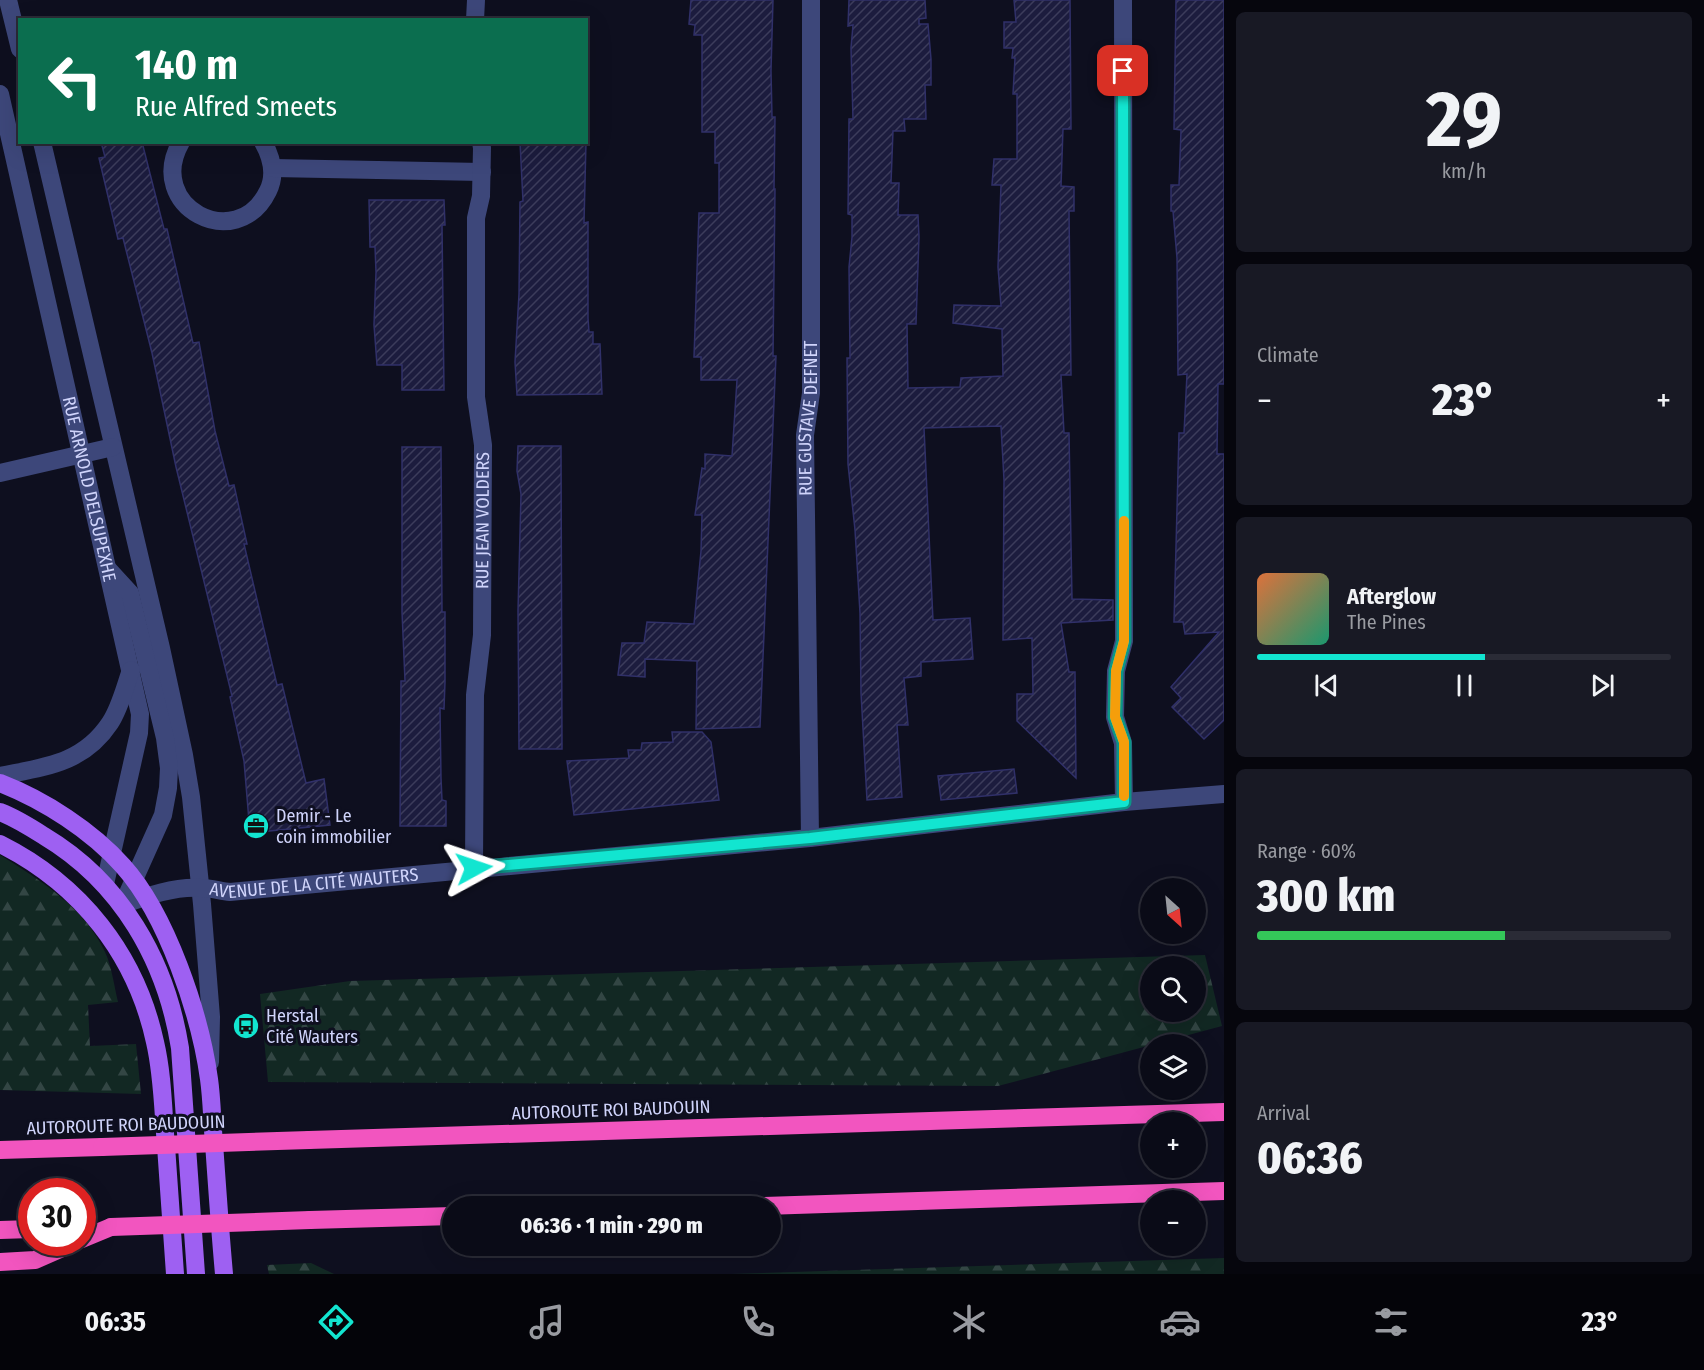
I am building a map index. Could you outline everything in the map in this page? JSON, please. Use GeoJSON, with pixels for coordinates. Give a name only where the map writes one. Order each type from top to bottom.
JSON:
{"type":"FeatureCollection","features":[{"type":"Feature","properties":{"kind":"highway","name":"AUTOROUTE ROI BAUDOUIN"},"geometry":{"type":"LineString","coordinates":[[0,1150],[1224,1112]]}},
{"type":"Feature","properties":{"kind":"highway"},"geometry":{"type":"LineString","coordinates":[[781,1205],[1224,1191]]}},
{"type":"Feature","properties":{"kind":"highway"},"geometry":{"type":"LineString","coordinates":[[96,1228],[442,1216]]}},
{"type":"Feature","properties":{"kind":"highway"},"geometry":{"type":"LineString","coordinates":[[96,1233],[111,1227]]}},
{"type":"Feature","properties":{"kind":"highway"},"geometry":{"type":"LineString","coordinates":[[0,1230],[18,1229]]}},
{"type":"Feature","properties":{"kind":"highway"},"geometry":{"type":"LineString","coordinates":[[0,1262],[35,1260],[44,1256]]}},
{"type":"Feature","properties":{"kind":"main road"},"geometry":{"type":"LineString","coordinates":[[0,783],[33,797],[97,840],[135,881],[163,929],[189,996],[209,1079],[224,1274]]}},
{"type":"Feature","properties":{"kind":"main road"},"geometry":{"type":"LineString","coordinates":[[0,812],[64,848],[105,884],[140,932],[161,974],[177,1029],[183,1082],[196,1274]]}},
{"type":"Feature","properties":{"kind":"main road"},"geometry":{"type":"LineString","coordinates":[[0,844],[43,870],[91,913],[111,937],[139,989],[148,1015],[159,1064],[176,1274]]}},
{"type":"Feature","properties":{"kind":"street"},"geometry":{"type":"LineString","coordinates":[[8,0],[18,41]]}},
{"type":"Feature","properties":{"kind":"street"},"geometry":{"type":"LineString","coordinates":[[476,0],[476,18]]}},
{"type":"Feature","properties":{"kind":"street","name":"RUE GUSTAVE DEFNET"},"geometry":{"type":"LineString","coordinates":[[810,838],[805,435],[811,393],[811,0]]}},
{"type":"Feature","properties":{"kind":"street"},"geometry":{"type":"LineString","coordinates":[[1123,0],[1124,641],[1116,671],[1115,717],[1124,742],[1124,802]]}},
{"type":"Feature","properties":{"kind":"street","name":"RUE ARNOLD DELSUPEXHE"},"geometry":{"type":"LineString","coordinates":[[0,94],[140,714],[139,733],[105,884]]}},
{"type":"Feature","properties":{"kind":"street","name":"RUE ARNOLD DELSUPEXHE"},"geometry":{"type":"LineString","coordinates":[[42,144],[184,755],[201,888],[211,1017],[209,1079]]}},
{"type":"Feature","properties":{"kind":"street"},"geometry":{"type":"LineString","coordinates":[[180,144],[174,154],[171,171],[174,188],[182,202],[193,213],[208,220],[224,222],[239,219],[254,211],[264,199],[271,184],[273,168],[269,151],[264,144]]}},
{"type":"Feature","properties":{"kind":"street","name":"RUE JEAN VOLDERS"},"geometry":{"type":"LineString","coordinates":[[474,868],[475,695],[482,635],[483,445],[476,397],[476,218],[482,196],[482,144]]}},
{"type":"Feature","properties":{"kind":"street"},"geometry":{"type":"LineString","coordinates":[[273,168],[482,172]]}},
{"type":"Feature","properties":{"kind":"street"},"geometry":{"type":"LineString","coordinates":[[0,473],[113,447]]}},
{"type":"Feature","properties":{"kind":"street"},"geometry":{"type":"LineString","coordinates":[[107,568],[130,593],[165,738],[169,768],[163,815],[135,881],[122,905]]}},
{"type":"Feature","properties":{"kind":"street"},"geometry":{"type":"LineString","coordinates":[[0,776],[35,771],[68,761],[90,746],[111,722],[131,670]]}},
{"type":"Feature","properties":{"kind":"street","name":"AVENUE DE LA CITÉ WAUTERS"},"geometry":{"type":"LineString","coordinates":[[122,905],[162,892],[201,888],[230,892],[810,838],[1124,802],[1224,794]]}},
{"type":"Feature","properties":{"kind":"green space"},"geometry":{"type":"Polygon","coordinates":[[[0,855],[60,896],[86,922],[96,936],[109,964],[118,1002],[88,1005],[90,1046],[136,1044],[141,1094],[0,1090],[0,855]]]}},
{"type":"Feature","properties":{"kind":"green space"},"geometry":{"type":"Polygon","coordinates":[[[1140,957],[1140,1022],[1206,1022],[1206,959],[1222,1026],[1192,1034],[1140,1034],[1140,1048],[998,1086],[268,1082],[260,994],[350,981],[1140,957]]]}},
{"type":"Feature","properties":{"kind":"green space"},"geometry":{"type":"Polygon","coordinates":[[[1224,1258],[1224,1274],[731,1274],[1224,1258]]]}},
{"type":"Feature","properties":{"kind":"green space"},"geometry":{"type":"Polygon","coordinates":[[[311,1263],[334,1274],[269,1274],[267,1265],[311,1263]]]}},
{"type":"Feature","properties":{"kind":"building"},"geometry":{"type":"Polygon","coordinates":[[[691,0],[773,0],[771,71],[772,117],[775,117],[775,189],[773,356],[776,356],[760,727],[696,729],[697,661],[645,659],[645,677],[618,675],[622,643],[644,643],[647,622],[694,624],[702,515],[695,515],[702,468],[705,469],[705,454],[732,456],[737,380],[701,380],[701,357],[694,357],[699,213],[719,213],[719,163],[715,163],[715,132],[702,132],[702,35],[694,35],[695,25],[689,24],[691,0]]]}},
{"type":"Feature","properties":{"kind":"building"},"geometry":{"type":"Polygon","coordinates":[[[849,0],[925,0],[926,18],[919,19],[919,24],[928,24],[931,59],[931,85],[925,85],[926,119],[904,119],[905,131],[893,131],[891,183],[899,183],[898,215],[918,215],[916,324],[907,324],[908,388],[960,387],[961,378],[1003,376],[1002,329],[953,323],[954,305],[1001,306],[998,267],[1001,185],[992,185],[994,159],[1017,159],[1017,94],[1013,94],[1015,58],[1012,58],[1013,48],[1004,48],[1004,22],[1016,22],[1014,0],[1070,0],[1071,129],[1063,129],[1061,186],[1074,187],[1074,211],[1069,211],[1071,375],[1061,375],[1064,433],[1069,433],[1072,599],[1113,600],[1113,620],[1061,623],[1069,672],[1075,672],[1076,778],[1017,721],[1017,694],[1033,694],[1032,638],[1003,640],[1004,480],[1001,426],[924,428],[933,620],[970,618],[973,659],[921,662],[921,676],[904,678],[908,725],[897,725],[902,797],[867,800],[861,693],[860,613],[848,464],[847,358],[850,358],[849,267],[852,237],[852,215],[848,214],[849,119],[853,119],[851,48],[853,25],[848,26],[849,0]]]}},
{"type":"Feature","properties":{"kind":"building"},"geometry":{"type":"Polygon","coordinates":[[[1176,0],[1224,0],[1224,384],[1218,384],[1217,454],[1224,454],[1224,720],[1204,739],[1172,707],[1181,698],[1171,687],[1219,632],[1185,634],[1183,622],[1174,622],[1179,433],[1184,433],[1187,374],[1178,375],[1177,258],[1173,211],[1171,211],[1171,185],[1179,185],[1181,130],[1174,129],[1176,0]]]}},
{"type":"Feature","properties":{"kind":"building"},"geometry":{"type":"Polygon","coordinates":[[[102,144],[143,144],[164,229],[167,229],[193,343],[199,342],[215,431],[229,486],[234,485],[247,544],[244,544],[277,685],[282,684],[306,783],[324,779],[330,825],[250,833],[244,761],[230,697],[232,696],[176,467],[152,353],[123,238],[118,239],[99,158],[105,157],[102,144]]]}},
{"type":"Feature","properties":{"kind":"building"},"geometry":{"type":"Polygon","coordinates":[[[520,144],[586,144],[584,223],[588,222],[588,318],[589,332],[593,332],[593,344],[600,344],[602,394],[517,395],[515,362],[519,294],[520,202],[523,201],[520,144]]]}},
{"type":"Feature","properties":{"kind":"building"},"geometry":{"type":"Polygon","coordinates":[[[369,200],[444,200],[445,225],[442,225],[444,390],[402,390],[402,365],[377,365],[374,325],[375,247],[370,247],[369,200]]]}},
{"type":"Feature","properties":{"kind":"building"},"geometry":{"type":"Polygon","coordinates":[[[518,446],[561,446],[562,749],[519,749],[518,611],[521,494],[517,471],[518,446]]]}},
{"type":"Feature","properties":{"kind":"building"},"geometry":{"type":"Polygon","coordinates":[[[402,447],[441,447],[442,612],[445,612],[445,682],[444,709],[440,708],[442,800],[446,801],[446,826],[400,826],[401,681],[405,681],[402,612],[402,447]]]}},
{"type":"Feature","properties":{"kind":"building"},"geometry":{"type":"Polygon","coordinates":[[[672,732],[702,732],[711,742],[719,800],[574,815],[567,761],[629,758],[628,750],[641,750],[642,743],[673,742],[672,732]]]}},
{"type":"Feature","properties":{"kind":"building"},"geometry":{"type":"Polygon","coordinates":[[[1014,769],[1017,793],[941,800],[938,776],[1014,769]]]}},
{"type":"Feature","properties":{"kind":"slow traffic"},"geometry":{"type":"LineString","coordinates":[[1124,521],[1124,641],[1116,671],[1115,717],[1124,742],[1124,796]]}},
{"type":"Feature","properties":{"kind":"place","name":"Demir - Le coin immobilier"},"geometry":{"type":"Point","coordinates":[256,826]}},
{"type":"Feature","properties":{"kind":"place","name":"Herstal Cité Wauters"},"geometry":{"type":"Point","coordinates":[246,1026]}},
{"type":"Feature","properties":{"kind":"route"},"geometry":{"type":"LineString","coordinates":[[474,868],[810,838],[1124,802],[1124,742],[1115,717],[1116,671],[1124,641],[1123,71]]}}]}
